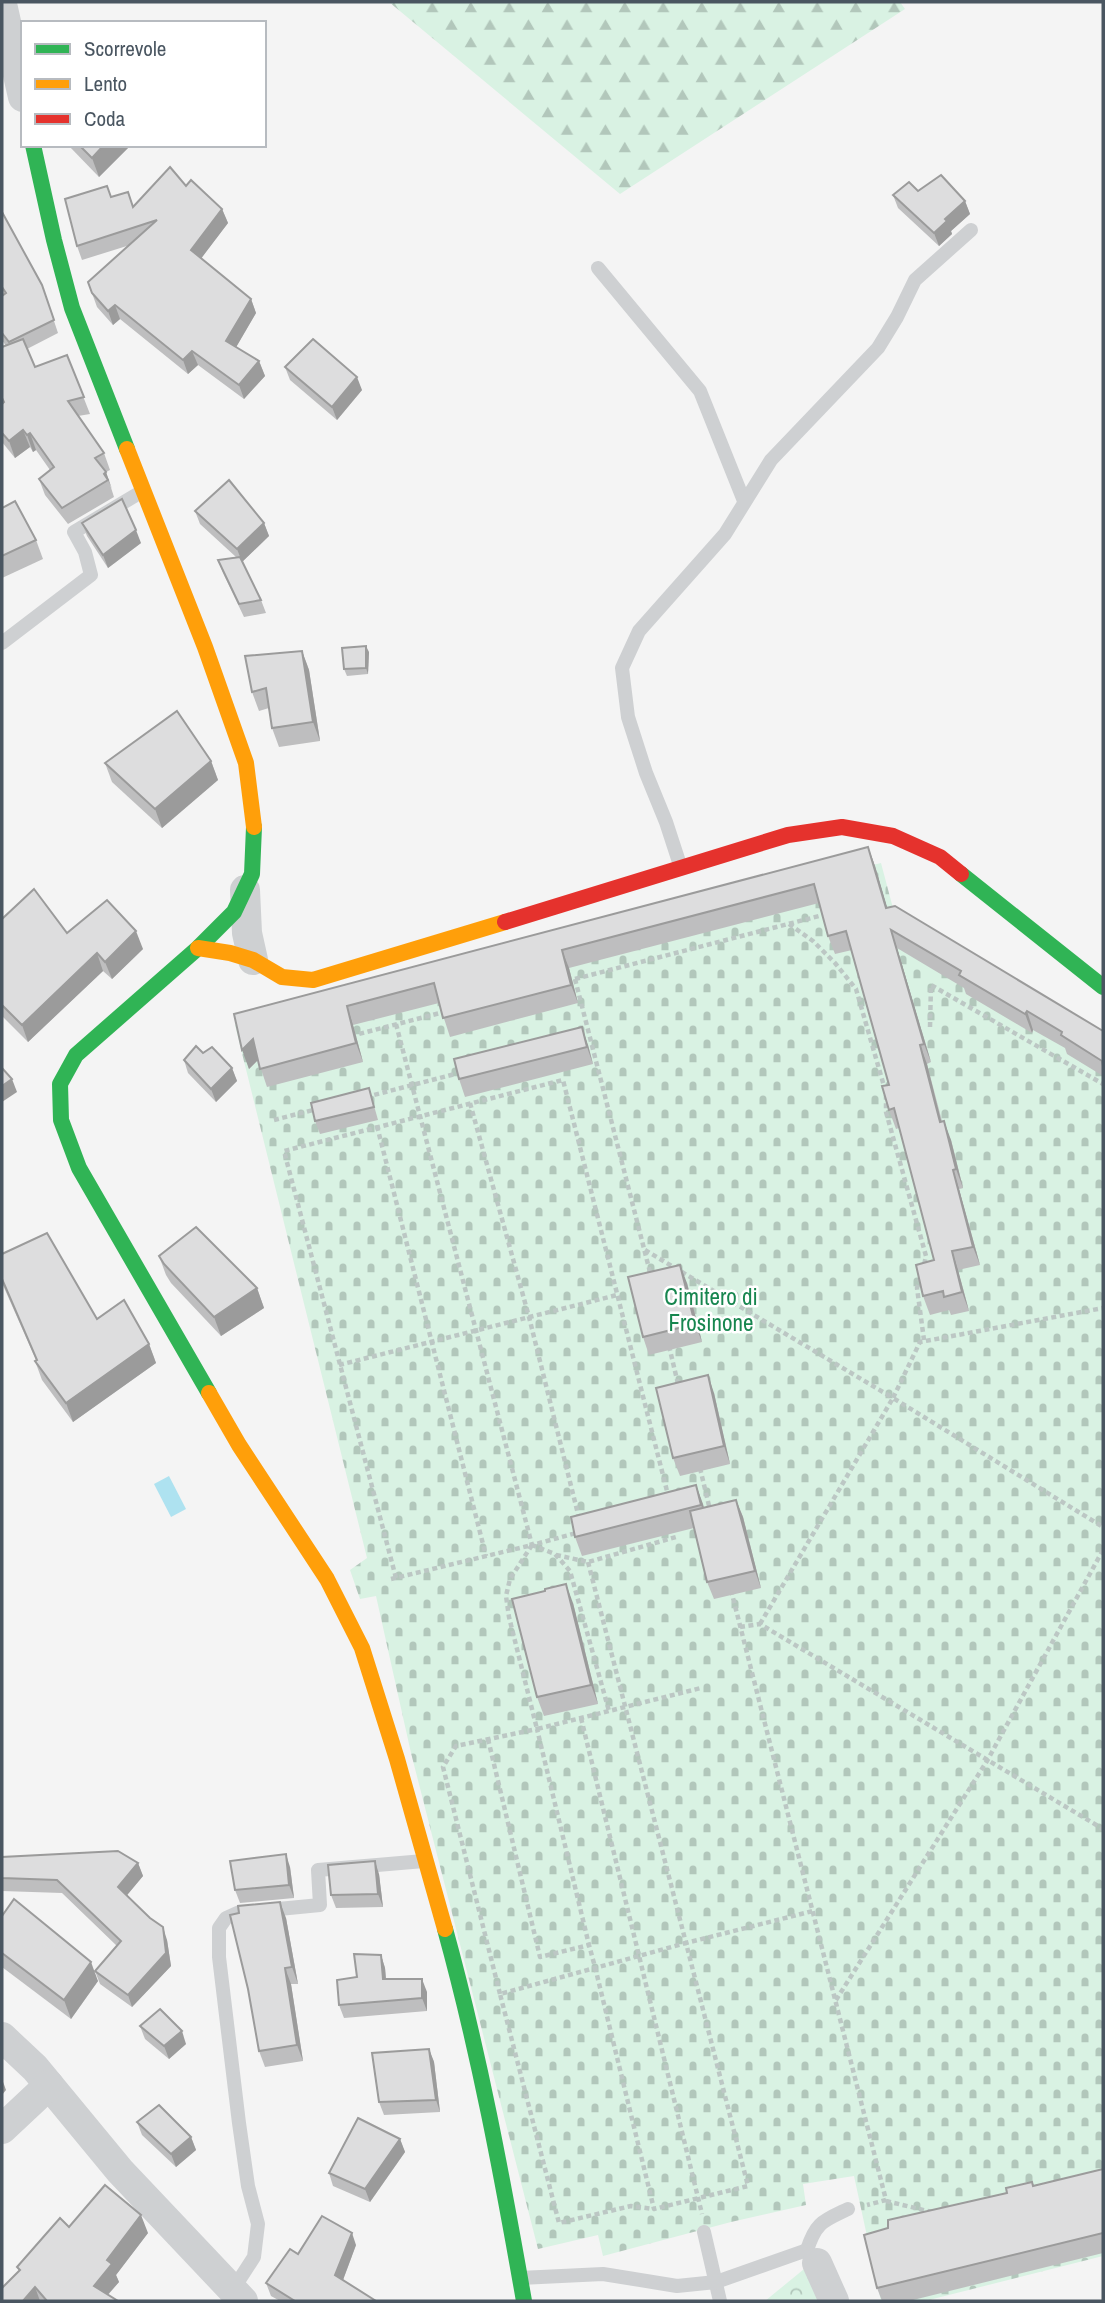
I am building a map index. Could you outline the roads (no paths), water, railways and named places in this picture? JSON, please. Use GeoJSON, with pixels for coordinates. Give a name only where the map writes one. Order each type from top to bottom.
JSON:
{"type":"FeatureCollection","features":[{"type":"Feature","properties":{"kind":"street"},"geometry":{"type":"LineString","coordinates":[[2,4],[21,88]]}},
{"type":"Feature","properties":{"kind":"street"},"geometry":{"type":"LineString","coordinates":[[33,147],[72,308],[205,647],[246,763],[254,818],[252,874],[234,912],[198,948],[76,1055],[60,1084],[61,1120],[79,1168],[239,1445],[345,1609],[362,1647],[468,2011],[524,2301]]}},
{"type":"Feature","properties":{"kind":"street"},"geometry":{"type":"LineString","coordinates":[[198,948],[254,960],[282,977],[313,980],[788,835],[842,827],[892,836],[940,857],[1103,987]]}},
{"type":"Feature","properties":{"kind":"street"},"geometry":{"type":"LineString","coordinates":[[245,890],[247,933],[254,960]]}},
{"type":"Feature","properties":{"kind":"street"},"geometry":{"type":"LineString","coordinates":[[2,2037],[35,2068],[120,2171],[237,2296]]}},
{"type":"Feature","properties":{"kind":"street"},"geometry":{"type":"LineString","coordinates":[[2,2129],[49,2085]]}},
{"type":"Feature","properties":{"kind":"street"},"geometry":{"type":"LineString","coordinates":[[812,2257],[834,2301]]}},
{"type":"Feature","properties":{"kind":"lane"},"geometry":{"type":"LineString","coordinates":[[681,869],[628,717],[622,667],[639,631],[725,534],[771,460],[878,348],[915,280],[971,230]]}},
{"type":"Feature","properties":{"kind":"lane"},"geometry":{"type":"LineString","coordinates":[[598,268],[700,391],[744,501]]}},
{"type":"Feature","properties":{"kind":"lane"},"geometry":{"type":"LineString","coordinates":[[2,643],[91,575],[85,552],[74,531],[144,490]]}},
{"type":"Feature","properties":{"kind":"lane"},"geometry":{"type":"LineString","coordinates":[[237,2296],[254,2257],[258,2224],[248,2186],[239,2123],[219,1957],[219,1928],[226,1918],[237,1913],[320,1905],[318,1870],[425,1861]]}},
{"type":"Feature","properties":{"kind":"lane"},"geometry":{"type":"LineString","coordinates":[[520,2278],[603,2274],[677,2286],[716,2282],[812,2257],[812,2235],[821,2222],[848,2209]]}},
{"type":"Feature","properties":{"kind":"lane"},"geometry":{"type":"LineString","coordinates":[[705,2232],[720,2301]]}},
{"type":"Feature","properties":{"kind":"water"},"geometry":{"type":"Polygon","coordinates":[[[169,1476],[186,1509],[171,1517],[154,1484],[169,1476]]]}},
{"type":"Feature","properties":{"kind":"park label","name":"Cimitero di Frosinone"},"geometry":{"type":"Point","coordinates":[711,1310]}}]}
